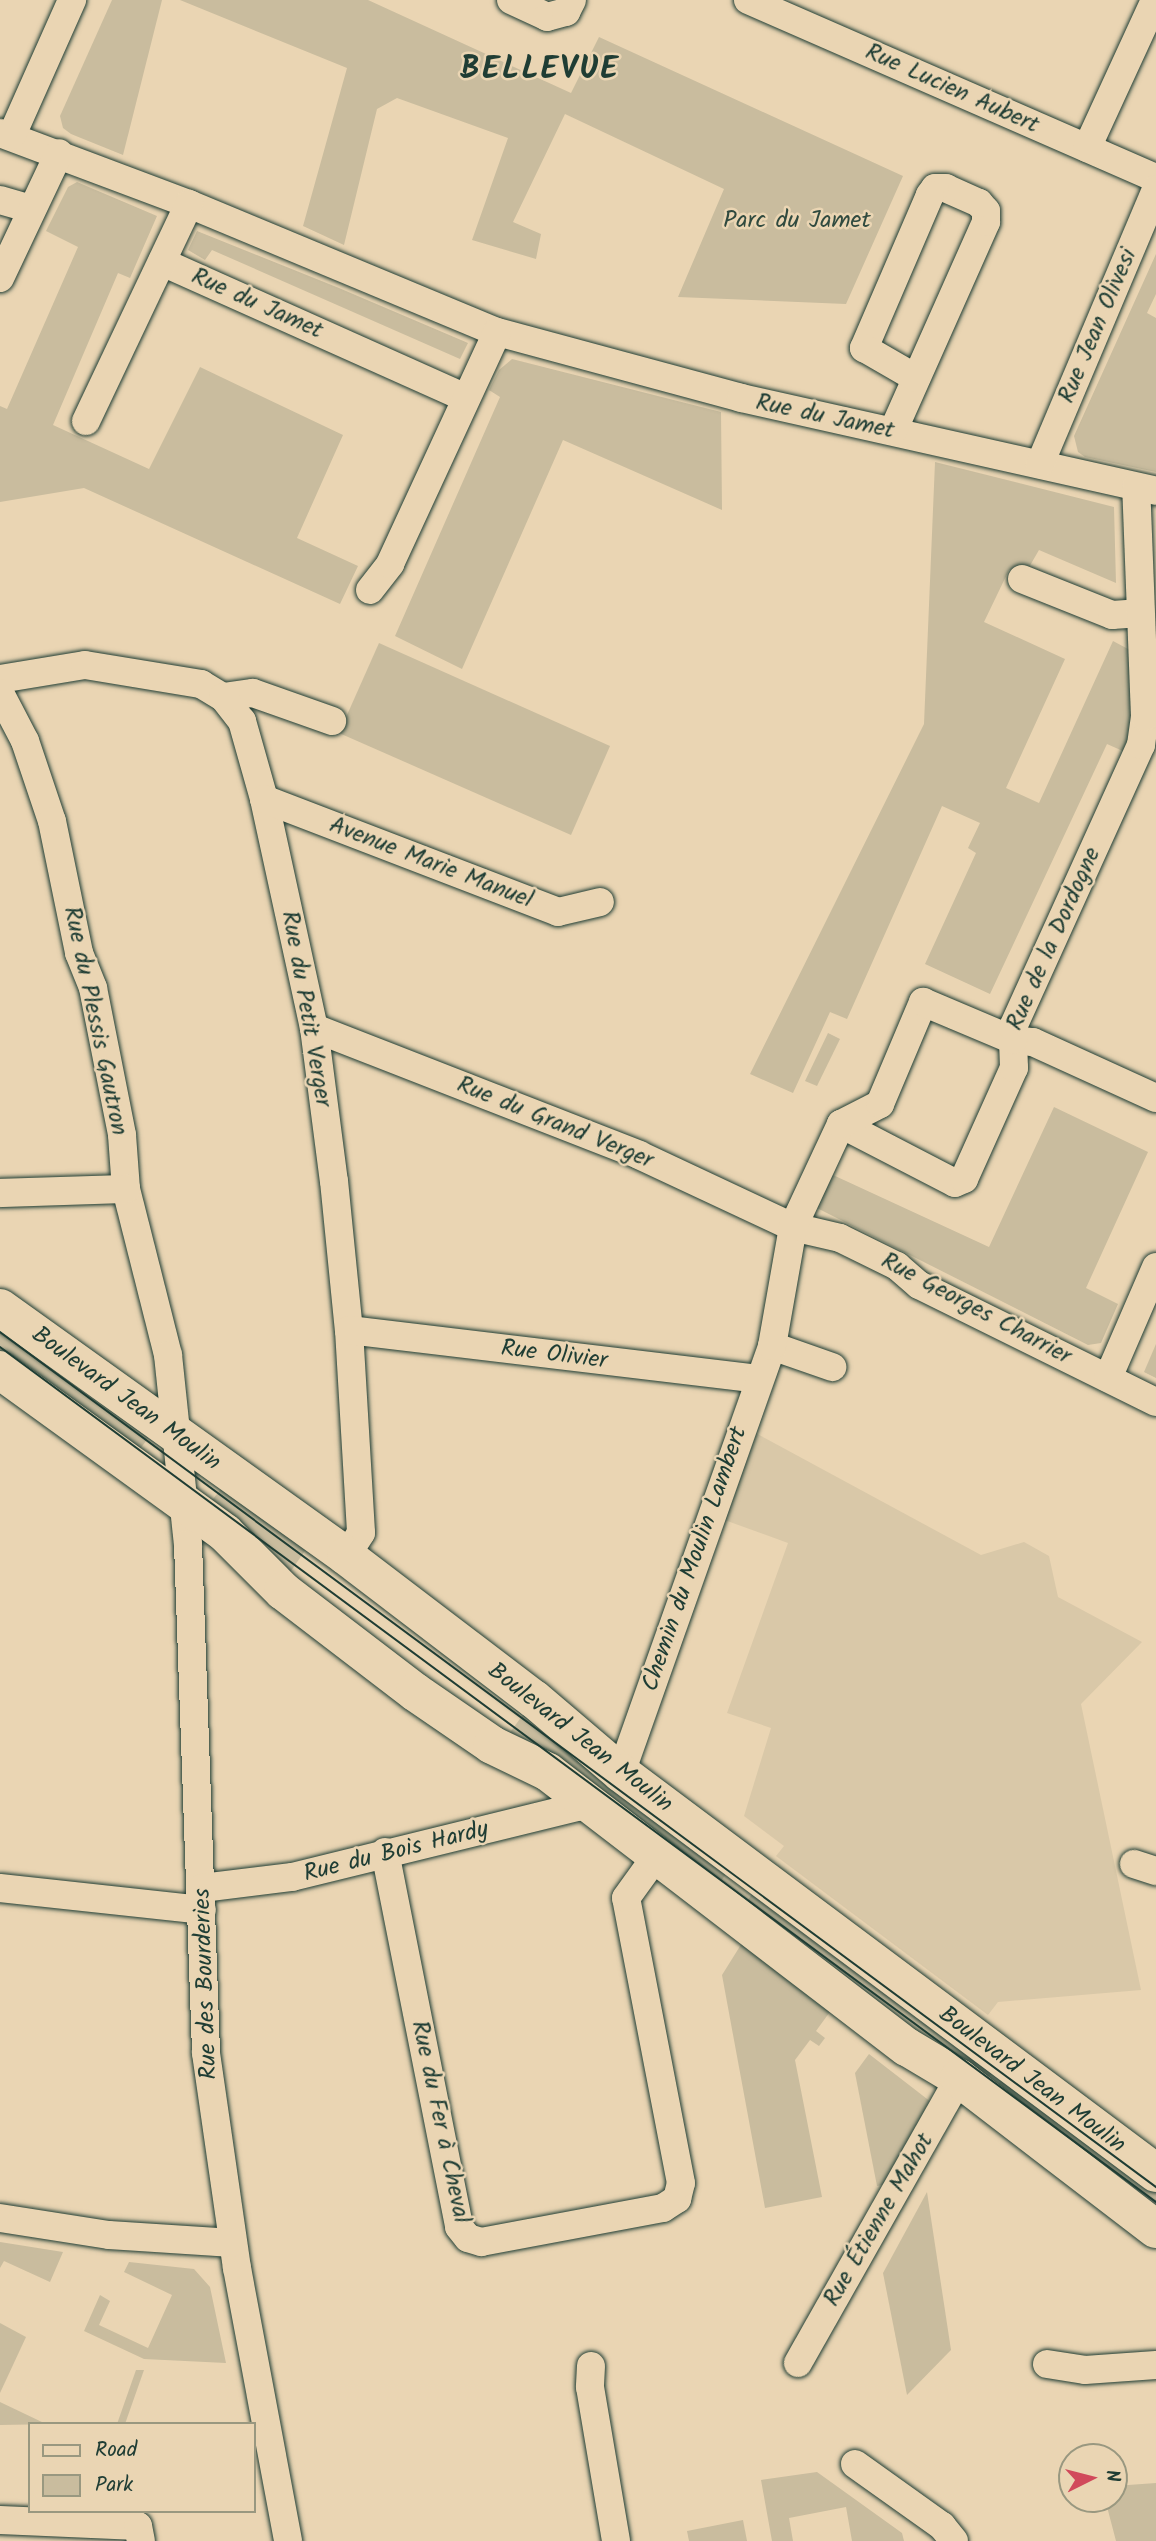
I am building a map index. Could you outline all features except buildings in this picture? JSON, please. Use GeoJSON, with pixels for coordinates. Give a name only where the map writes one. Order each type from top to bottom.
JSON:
{"type":"FeatureCollection","features":[{"type":"Feature","properties":{"kind":"main road","name":"Boulevard Jean Moulin"},"geometry":{"type":"LineString","coordinates":[[0,1308],[179,1439],[346,1556],[534,1699],[621,1773],[1156,2173]]}},
{"type":"Feature","properties":{"kind":"main road","name":"Boulevard Jean Moulin"},"geometry":{"type":"LineString","coordinates":[[1,1372],[225,1533],[283,1591],[420,1695],[492,1745],[548,1772],[907,2047],[959,2078],[1156,2229]]}},
{"type":"Feature","properties":{"kind":"street"},"geometry":{"type":"LineString","coordinates":[[6,134],[72,0]]}},
{"type":"Feature","properties":{"kind":"street"},"geometry":{"type":"LineString","coordinates":[[511,0],[547,17],[566,12],[572,0]]}},
{"type":"Feature","properties":{"kind":"street","name":"Rue Lucien Aubert"},"geometry":{"type":"LineString","coordinates":[[748,0],[1156,178]]}},
{"type":"Feature","properties":{"kind":"street"},"geometry":{"type":"LineString","coordinates":[[1087,148],[1156,0]]}},
{"type":"Feature","properties":{"kind":"street","name":"Rue du Jamet"},"geometry":{"type":"LineString","coordinates":[[6,134],[189,204],[497,332],[741,398],[1146,489]]}},
{"type":"Feature","properties":{"kind":"street"},"geometry":{"type":"LineString","coordinates":[[0,278],[59,153]]}},
{"type":"Feature","properties":{"kind":"street"},"geometry":{"type":"LineString","coordinates":[[892,431],[916,378],[986,222],[986,211],[979,203],[946,188],[935,188],[930,195],[864,348],[916,378]]}},
{"type":"Feature","properties":{"kind":"street","name":"Rue Jean Olivesi"},"geometry":{"type":"LineString","coordinates":[[1040,464],[1156,189]]}},
{"type":"Feature","properties":{"kind":"street"},"geometry":{"type":"LineString","coordinates":[[0,200],[32,209]]}},
{"type":"Feature","properties":{"kind":"street","name":"Rue du Jamet"},"geometry":{"type":"LineString","coordinates":[[86,421],[189,204]]}},
{"type":"Feature","properties":{"kind":"street","name":"Rue du Jamet"},"geometry":{"type":"LineString","coordinates":[[162,262],[467,398]]}},
{"type":"Feature","properties":{"kind":"street"},"geometry":{"type":"LineString","coordinates":[[369,590],[390,564],[497,332]]}},
{"type":"Feature","properties":{"kind":"street","name":"Rue de la Dordogne"},"geometry":{"type":"LineString","coordinates":[[841,1124],[880,1104],[923,1002],[1013,1040],[1013,1027],[1141,745],[1144,717],[1138,613],[1146,489]]}},
{"type":"Feature","properties":{"kind":"street"},"geometry":{"type":"LineString","coordinates":[[1022,579],[1112,615],[1138,613]]}},
{"type":"Feature","properties":{"kind":"street","name":"Rue du Petit Verger"},"geometry":{"type":"LineString","coordinates":[[0,680],[85,664],[201,684],[223,697],[242,721],[264,799],[314,1028],[349,1330],[361,1533],[346,1556]]}},
{"type":"Feature","properties":{"kind":"street"},"geometry":{"type":"LineString","coordinates":[[223,697],[253,693],[332,721]]}},
{"type":"Feature","properties":{"kind":"street","name":"Rue du Plessis Gautron"},"geometry":{"type":"LineString","coordinates":[[0,694],[25,741],[52,821],[79,953],[93,988],[122,1135],[126,1189],[162,1321],[179,1439]]}},
{"type":"Feature","properties":{"kind":"street","name":"Avenue Marie Manuel"},"geometry":{"type":"LineString","coordinates":[[264,799],[558,912],[600,902]]}},
{"type":"Feature","properties":{"kind":"street","name":"Rue du Grand Verger"},"geometry":{"type":"LineString","coordinates":[[314,1028],[639,1155],[793,1227]]}},
{"type":"Feature","properties":{"kind":"street"},"geometry":{"type":"LineString","coordinates":[[793,1227],[841,1124],[954,1183],[964,1179],[1014,1068],[1013,1040],[1033,1042],[1156,1098]]}},
{"type":"Feature","properties":{"kind":"street"},"geometry":{"type":"LineString","coordinates":[[0,1193],[126,1189]]}},
{"type":"Feature","properties":{"kind":"street","name":"Chemin du Moulin Lambert"},"geometry":{"type":"LineString","coordinates":[[621,1773],[758,1379],[772,1346],[793,1227]]}},
{"type":"Feature","properties":{"kind":"street","name":"Rue Georges Charrier"},"geometry":{"type":"LineString","coordinates":[[793,1227],[840,1238],[897,1266],[919,1284],[1156,1402]]}},
{"type":"Feature","properties":{"kind":"street"},"geometry":{"type":"LineString","coordinates":[[1108,1378],[1156,1267]]}},
{"type":"Feature","properties":{"kind":"street","name":"Rue Olivier"},"geometry":{"type":"LineString","coordinates":[[349,1330],[758,1379]]}},
{"type":"Feature","properties":{"kind":"street"},"geometry":{"type":"LineString","coordinates":[[772,1346],[832,1367]]}},
{"type":"Feature","properties":{"kind":"street","name":"Rue des Bourderies"},"geometry":{"type":"LineString","coordinates":[[179,1439],[186,1504],[206,2053],[233,2244],[288,2541]]}},
{"type":"Feature","properties":{"kind":"street","name":"Rue du Bois Hardy"},"geometry":{"type":"LineString","coordinates":[[0,1888],[202,1899],[577,1807],[585,1800]]}},
{"type":"Feature","properties":{"kind":"street","name":"Rue du Fer à Cheval"},"geometry":{"type":"LineString","coordinates":[[385,1852],[458,2227],[468,2238],[481,2242],[663,2208],[677,2199],[681,2183],[626,1898],[657,1855]]}},
{"type":"Feature","properties":{"kind":"street","name":"Rue Étienne Mahot"},"geometry":{"type":"LineString","coordinates":[[798,2362],[959,2078]]}},
{"type":"Feature","properties":{"kind":"street"},"geometry":{"type":"LineString","coordinates":[[0,2218],[109,2235],[233,2244]]}},
{"type":"Feature","properties":{"kind":"street"},"geometry":{"type":"LineString","coordinates":[[1047,2364],[1085,2370],[1156,2365]]}},
{"type":"Feature","properties":{"kind":"street"},"geometry":{"type":"LineString","coordinates":[[592,2366],[590,2386],[616,2541]]}},
{"type":"Feature","properties":{"kind":"street"},"geometry":{"type":"LineString","coordinates":[[855,2464],[942,2526],[954,2541]]}},
{"type":"Feature","properties":{"kind":"street"},"geometry":{"type":"LineString","coordinates":[[0,2520],[138,2526],[141,2541]]}},
{"type":"Feature","properties":{"kind":"shaded area"},"geometry":{"type":"Polygon","coordinates":[[[750,1430],[981,1555],[1024,1542],[1049,1556],[1058,1597],[1142,1642],[1081,1704],[1141,1990],[998,2002],[988,2015],[776,1856],[784,1846],[744,1816],[771,1728],[727,1713],[788,1543],[719,1518],[750,1430]]]}},
{"type":"Feature","properties":{"kind":"green space"},"geometry":{"type":"Polygon","coordinates":[[[112,0],[162,0],[123,155],[71,134],[63,128],[60,116],[112,0]]]}},
{"type":"Feature","properties":{"kind":"green space","name":"Parc du Jamet"},"geometry":{"type":"Polygon","coordinates":[[[180,0],[368,0],[571,93],[599,37],[903,176],[846,304],[678,297],[724,189],[565,114],[513,222],[541,234],[536,259],[472,240],[508,138],[397,98],[377,109],[344,245],[303,226],[347,68],[180,0]]]}},
{"type":"Feature","properties":{"kind":"green space"},"geometry":{"type":"Polygon","coordinates":[[[77,182],[157,216],[130,278],[118,273],[53,425],[149,469],[200,367],[343,435],[297,538],[358,566],[340,604],[84,488],[0,502],[0,406],[7,409],[78,247],[46,231],[68,187],[77,182]]]}},
{"type":"Feature","properties":{"kind":"green space"},"geometry":{"type":"Polygon","coordinates":[[[197,231],[468,343],[460,359],[212,250],[205,260],[188,250],[197,231]]]}},
{"type":"Feature","properties":{"kind":"green space"},"geometry":{"type":"Polygon","coordinates":[[[1156,254],[1156,294],[1147,313],[1156,318],[1156,472],[1085,457],[1078,452],[1074,436],[1156,254]]]}},
{"type":"Feature","properties":{"kind":"green space"},"geometry":{"type":"Polygon","coordinates":[[[512,359],[721,412],[722,510],[563,440],[462,669],[395,636],[500,397],[489,390],[499,370],[512,359]]]}},
{"type":"Feature","properties":{"kind":"green space"},"geometry":{"type":"Polygon","coordinates":[[[935,462],[1114,507],[1116,583],[1039,550],[1028,569],[1009,570],[984,622],[1065,659],[1006,788],[1039,803],[1113,641],[1128,649],[1133,727],[1125,752],[1107,744],[990,994],[925,964],[976,853],[968,848],[980,823],[942,806],[847,1019],[830,1012],[793,1093],[750,1074],[924,724],[935,462]]]}},
{"type":"Feature","properties":{"kind":"green space"},"geometry":{"type":"Polygon","coordinates":[[[379,643],[610,746],[571,835],[339,733],[379,643]]]}},
{"type":"Feature","properties":{"kind":"green space"},"geometry":{"type":"Polygon","coordinates":[[[828,1033],[840,1039],[817,1086],[805,1081],[828,1033]]]}},
{"type":"Feature","properties":{"kind":"green space"},"geometry":{"type":"Polygon","coordinates":[[[1054,1107],[1148,1152],[1086,1288],[1118,1304],[1101,1343],[1088,1345],[817,1208],[833,1175],[989,1247],[1054,1107]]]}},
{"type":"Feature","properties":{"kind":"green space"},"geometry":{"type":"Polygon","coordinates":[[[0,1325],[149,1437],[134,1457],[0,1357],[0,1325]]]}},
{"type":"Feature","properties":{"kind":"green space"},"geometry":{"type":"Polygon","coordinates":[[[1156,1344],[1156,1378],[1144,1372],[1156,1344]]]}},
{"type":"Feature","properties":{"kind":"green space"},"geometry":{"type":"Polygon","coordinates":[[[221,1489],[311,1542],[284,1581],[205,1509],[221,1489]]]}},
{"type":"Feature","properties":{"kind":"green space"},"geometry":{"type":"Polygon","coordinates":[[[530,1705],[731,1868],[716,1887],[503,1742],[530,1705]]]}},
{"type":"Feature","properties":{"kind":"green space"},"geometry":{"type":"Polygon","coordinates":[[[757,1887],[998,2065],[983,2085],[743,1907],[757,1887]]]}},
{"type":"Feature","properties":{"kind":"green space"},"geometry":{"type":"Polygon","coordinates":[[[742,1943],[832,2009],[816,2031],[825,2038],[819,2046],[810,2040],[795,2060],[822,2197],[765,2208],[722,1975],[742,1943]]]}},
{"type":"Feature","properties":{"kind":"green space"},"geometry":{"type":"Polygon","coordinates":[[[869,2054],[931,2102],[887,2184],[877,2186],[855,2073],[869,2054]]]}},
{"type":"Feature","properties":{"kind":"green space"},"geometry":{"type":"Polygon","coordinates":[[[1007,2072],[1156,2182],[1156,2213],[992,2093],[1007,2072]]]}},
{"type":"Feature","properties":{"kind":"green space"},"geometry":{"type":"Polygon","coordinates":[[[927,2192],[951,2350],[907,2395],[883,2273],[927,2192]]]}},
{"type":"Feature","properties":{"kind":"green space"},"geometry":{"type":"Polygon","coordinates":[[[0,2242],[63,2252],[50,2282],[4,2261],[0,2268],[0,2242]]]}},
{"type":"Feature","properties":{"kind":"green space"},"geometry":{"type":"Polygon","coordinates":[[[129,2262],[194,2269],[210,2287],[226,2363],[144,2359],[84,2331],[100,2295],[110,2301],[99,2325],[148,2348],[172,2295],[124,2272],[129,2262]]]}},
{"type":"Feature","properties":{"kind":"green space"},"geometry":{"type":"Polygon","coordinates":[[[0,2323],[26,2337],[0,2393],[0,2323]]]}},
{"type":"Feature","properties":{"kind":"green space"},"geometry":{"type":"Polygon","coordinates":[[[136,2370],[144,2370],[126,2422],[118,2422],[136,2370]]]}},
{"type":"Feature","properties":{"kind":"green space"},"geometry":{"type":"Polygon","coordinates":[[[0,2402],[42,2422],[28,2422],[28,2424],[0,2425],[0,2402]]]}},
{"type":"Feature","properties":{"kind":"green space"},"geometry":{"type":"Polygon","coordinates":[[[817,2472],[902,2533],[904,2541],[852,2541],[846,2507],[789,2518],[793,2541],[772,2541],[761,2480],[817,2472]]]}},
{"type":"Feature","properties":{"kind":"green space"},"geometry":{"type":"Polygon","coordinates":[[[1156,2483],[1156,2541],[1116,2541],[1109,2513],[1128,2513],[1128,2485],[1156,2483]]]}},
{"type":"Feature","properties":{"kind":"green space"},"geometry":{"type":"Polygon","coordinates":[[[743,2520],[747,2541],[689,2541],[687,2531],[743,2520]]]}},
{"type":"Feature","properties":{"kind":"tram line"},"geometry":{"type":"LineString","coordinates":[[0,1332],[1156,2187]]}},
{"type":"Feature","properties":{"kind":"tram line"},"geometry":{"type":"LineString","coordinates":[[0,1347],[1156,2202]]}},
{"type":"Feature","properties":{"kind":"district","name":"BELLEVUE"},"geometry":{"type":"Point","coordinates":[540,70]}}]}
